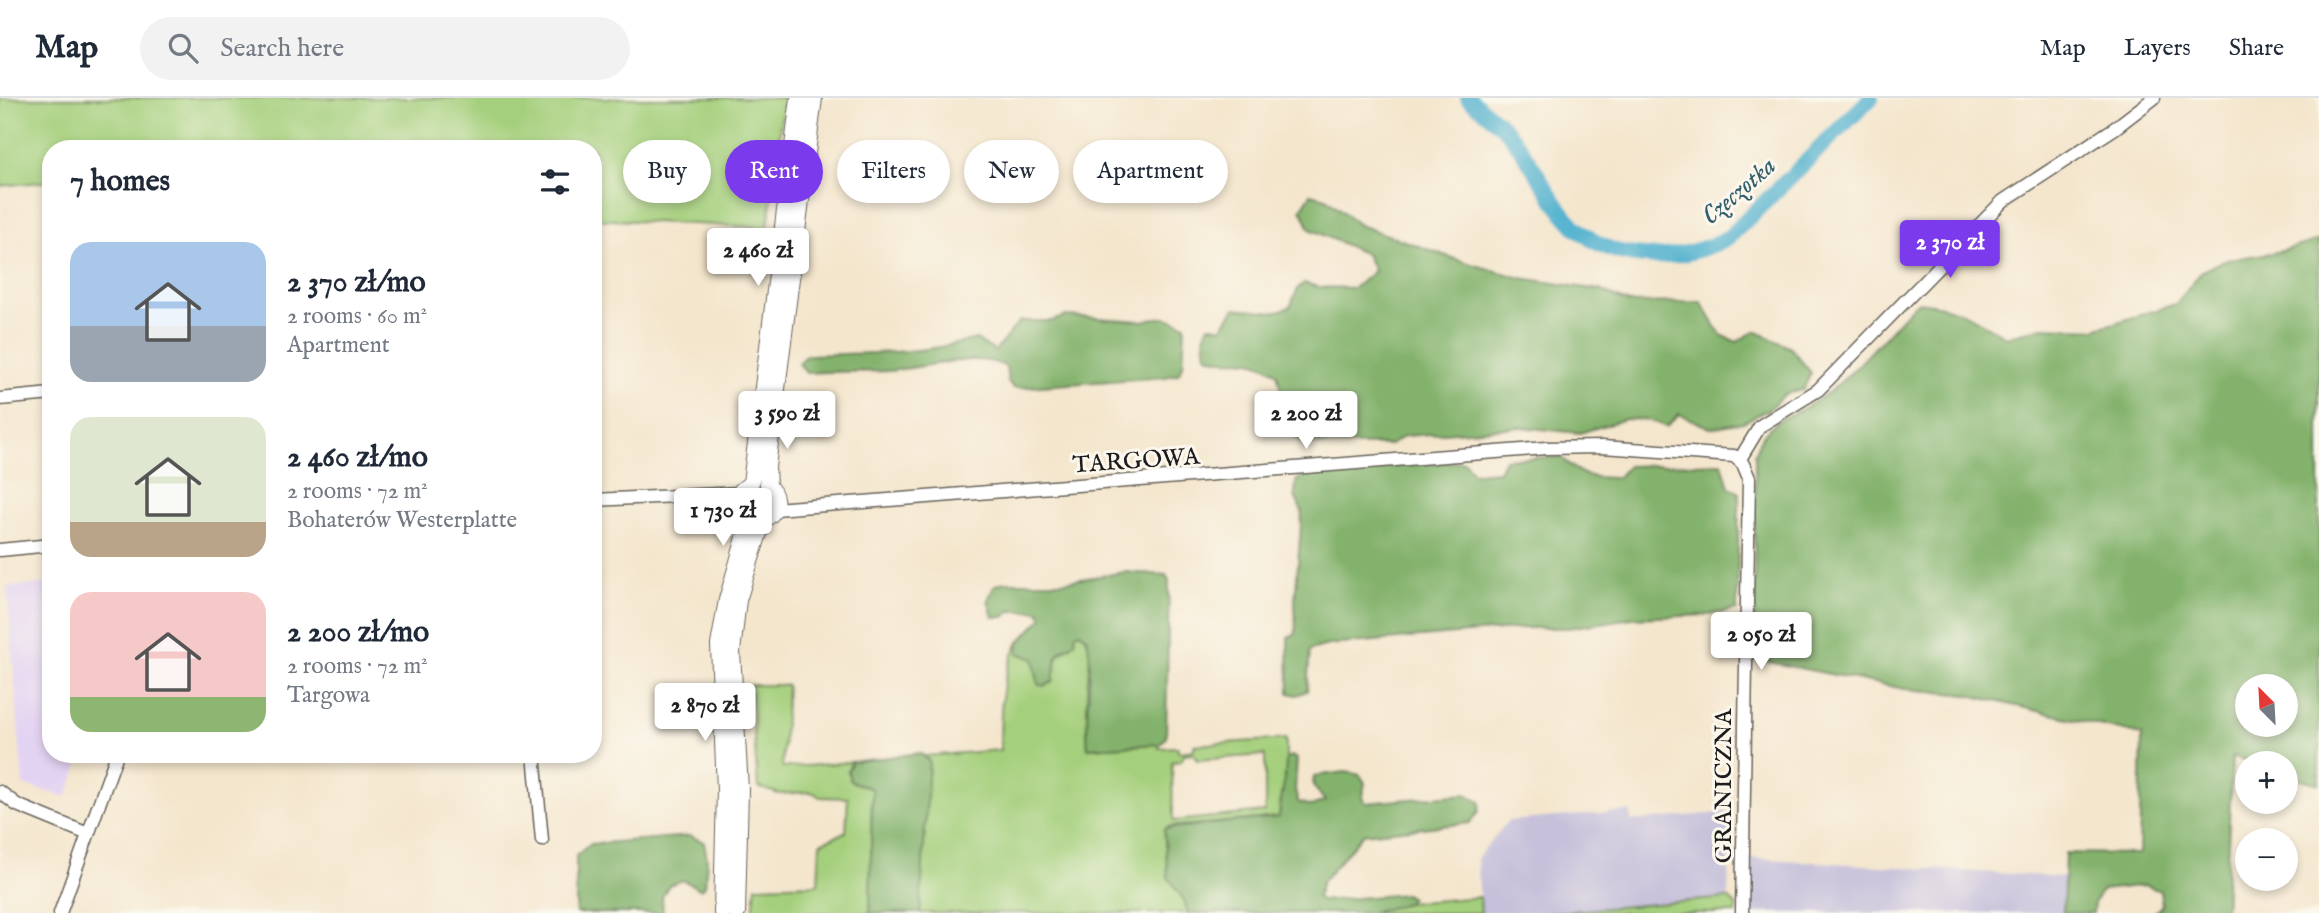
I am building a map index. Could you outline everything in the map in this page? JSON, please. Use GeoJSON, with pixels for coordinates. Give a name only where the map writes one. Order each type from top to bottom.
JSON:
{"type":"FeatureCollection","features":[{"type":"Feature","properties":{"kind":"main road"},"geometry":{"type":"LineString","coordinates":[[722,913],[725,790],[719,645],[727,600],[746,534],[744,500],[799,98]]}},
{"type":"Feature","properties":{"kind":"main road"},"geometry":{"type":"LineString","coordinates":[[737,913],[740,789],[732,642],[738,600],[770,504],[766,467],[814,98]]}},
{"type":"Feature","properties":{"kind":"main road"},"geometry":{"type":"LineString","coordinates":[[744,500],[770,504]]}},
{"type":"Feature","properties":{"kind":"main road"},"geometry":{"type":"LineString","coordinates":[[744,500],[770,504]]}},
{"type":"Feature","properties":{"kind":"street"},"geometry":{"type":"LineString","coordinates":[[1737,458],[1760,426],[1818,390],[2003,201],[2115,128],[2154,98]]}},
{"type":"Feature","properties":{"kind":"street"},"geometry":{"type":"LineString","coordinates":[[0,399],[42,395]]}},
{"type":"Feature","properties":{"kind":"street","name":"TARGOWA"},"geometry":{"type":"LineString","coordinates":[[770,504],[878,499],[1556,448],[1602,447],[1737,458]]}},
{"type":"Feature","properties":{"kind":"street","name":"GRANICZNA"},"geometry":{"type":"LineString","coordinates":[[1737,458],[1749,478],[1742,913]]}},
{"type":"Feature","properties":{"kind":"street"},"geometry":{"type":"LineString","coordinates":[[602,500],[665,496],[744,500]]}},
{"type":"Feature","properties":{"kind":"street"},"geometry":{"type":"LineString","coordinates":[[0,550],[42,546]]}},
{"type":"Feature","properties":{"kind":"street"},"geometry":{"type":"LineString","coordinates":[[60,913],[114,763]]}},
{"type":"Feature","properties":{"kind":"street"},"geometry":{"type":"LineString","coordinates":[[535,763],[542,840]]}},
{"type":"Feature","properties":{"kind":"street"},"geometry":{"type":"LineString","coordinates":[[0,792],[17,805],[88,834]]}},
{"type":"Feature","properties":{"kind":"shaded area"},"geometry":{"type":"Polygon","coordinates":[[[42,584],[42,763],[80,763],[67,797],[23,785],[7,587],[42,584]]]}},
{"type":"Feature","properties":{"kind":"shaded area"},"geometry":{"type":"Polygon","coordinates":[[[1630,811],[1631,821],[1730,812],[1728,898],[1547,913],[1481,913],[1477,858],[1508,821],[1630,811]]]}},
{"type":"Feature","properties":{"kind":"shaded area"},"geometry":{"type":"Polygon","coordinates":[[[1751,858],[2063,877],[2062,913],[1749,913],[1751,858]]]}},
{"type":"Feature","properties":{"kind":"green space"},"geometry":{"type":"Polygon","coordinates":[[[0,98],[784,98],[779,140],[725,140],[725,203],[771,203],[766,241],[755,241],[755,227],[602,219],[602,140],[42,140],[42,182],[0,186],[0,98]]]}},
{"type":"Feature","properties":{"kind":"green space"},"geometry":{"type":"Polygon","coordinates":[[[1311,194],[1326,198],[1359,225],[1461,261],[1521,278],[1600,290],[1629,303],[1701,302],[1721,335],[1737,342],[1755,331],[1791,348],[1811,373],[1803,390],[1785,394],[1768,410],[1743,422],[1710,428],[1679,414],[1666,427],[1650,420],[1625,419],[1580,433],[1519,427],[1405,436],[1390,445],[1304,444],[1290,432],[1277,373],[1256,362],[1215,359],[1206,355],[1204,337],[1209,325],[1222,328],[1235,308],[1275,312],[1290,307],[1298,288],[1304,283],[1319,287],[1354,288],[1374,271],[1366,254],[1310,229],[1301,209],[1311,194]]]}},
{"type":"Feature","properties":{"kind":"green space"},"geometry":{"type":"Polygon","coordinates":[[[2319,240],[2319,784],[2298,778],[2298,751],[2235,751],[2235,757],[2232,756],[2225,913],[2154,913],[2162,905],[2160,891],[2146,885],[2102,890],[2094,903],[2093,913],[2063,913],[2065,853],[2139,854],[2142,735],[1969,695],[1905,689],[1754,659],[1755,454],[1770,427],[1813,403],[1841,382],[1917,302],[1963,313],[2005,337],[2043,327],[2095,329],[2176,304],[2202,271],[2225,260],[2278,252],[2319,240]]]}},
{"type":"Feature","properties":{"kind":"green space"},"geometry":{"type":"Polygon","coordinates":[[[1066,316],[1144,321],[1160,318],[1185,325],[1183,366],[1178,374],[1165,377],[1014,388],[1008,382],[1006,367],[981,360],[888,371],[806,373],[799,363],[806,355],[913,351],[976,339],[995,351],[1020,321],[1052,321],[1066,316]]]}},
{"type":"Feature","properties":{"kind":"green space"},"geometry":{"type":"Polygon","coordinates":[[[1561,457],[1580,472],[1592,477],[1607,478],[1617,478],[1628,466],[1722,463],[1729,487],[1739,492],[1737,610],[1708,615],[1632,618],[1568,628],[1525,628],[1328,645],[1310,650],[1307,691],[1297,695],[1289,693],[1288,637],[1296,634],[1295,601],[1302,512],[1295,496],[1296,481],[1307,473],[1464,461],[1473,473],[1499,471],[1505,459],[1561,457]]]}},
{"type":"Feature","properties":{"kind":"green space"},"geometry":{"type":"Polygon","coordinates":[[[1125,572],[1166,575],[1169,580],[1166,738],[1160,744],[1088,748],[1090,664],[1087,637],[1080,632],[1075,635],[1075,642],[1058,655],[1053,682],[1044,686],[1038,684],[1034,659],[1018,653],[1019,642],[1042,618],[1039,611],[1011,611],[1004,617],[993,617],[988,600],[994,586],[1004,582],[1062,582],[1125,572]]]}},
{"type":"Feature","properties":{"kind":"green space"},"geometry":{"type":"Polygon","coordinates":[[[1080,632],[1089,644],[1090,651],[1087,688],[1088,748],[1160,744],[1159,748],[1178,747],[1178,752],[1194,750],[1194,745],[1286,739],[1286,786],[1281,793],[1279,817],[1167,827],[1168,877],[1184,900],[1188,913],[920,913],[929,761],[924,756],[1000,750],[1004,681],[1019,642],[1018,653],[1034,659],[1038,683],[1056,669],[1059,654],[1075,642],[1074,635],[1080,632]],[[1193,753],[1184,754],[1181,761],[1172,762],[1173,821],[1265,812],[1265,755],[1197,760],[1193,753]]]}},
{"type":"Feature","properties":{"kind":"green space"},"geometry":{"type":"Polygon","coordinates":[[[750,685],[787,685],[782,768],[852,762],[848,770],[850,781],[872,789],[870,913],[753,913],[756,886],[818,884],[820,843],[846,832],[848,798],[820,797],[812,792],[779,794],[758,787],[750,685]]]}},
{"type":"Feature","properties":{"kind":"green space"},"geometry":{"type":"Polygon","coordinates":[[[920,753],[929,761],[920,913],[870,913],[872,789],[850,781],[848,770],[852,762],[920,753]]]}},
{"type":"Feature","properties":{"kind":"green space"},"geometry":{"type":"Polygon","coordinates":[[[1292,756],[1297,759],[1295,790],[1298,802],[1311,806],[1325,801],[1313,786],[1314,776],[1346,772],[1360,775],[1365,783],[1362,798],[1366,803],[1466,794],[1480,802],[1479,812],[1470,823],[1363,834],[1322,882],[1317,897],[1321,901],[1406,894],[1411,898],[1407,903],[1371,913],[1188,913],[1184,900],[1168,877],[1164,829],[1279,817],[1286,758],[1292,756]]]}},
{"type":"Feature","properties":{"kind":"green space"},"geometry":{"type":"Polygon","coordinates":[[[690,836],[704,842],[707,858],[705,886],[700,889],[683,880],[669,885],[662,897],[663,913],[576,913],[576,856],[590,844],[690,836]]]}},
{"type":"Feature","properties":{"kind":"green space"},"geometry":{"type":"Polygon","coordinates":[[[1480,897],[1481,913],[1371,913],[1407,903],[1480,897]]]}},
{"type":"Feature","properties":{"kind":"green space"},"geometry":{"type":"Polygon","coordinates":[[[1728,898],[1736,905],[1736,913],[1547,913],[1728,898]]]}},
{"type":"Feature","properties":{"kind":"waterway","name":"Czeczotka"},"geometry":{"type":"LineString","coordinates":[[1468,98],[1505,129],[1567,218],[1583,234],[1602,245],[1644,256],[1688,253],[1729,237],[1871,98]]}}]}
